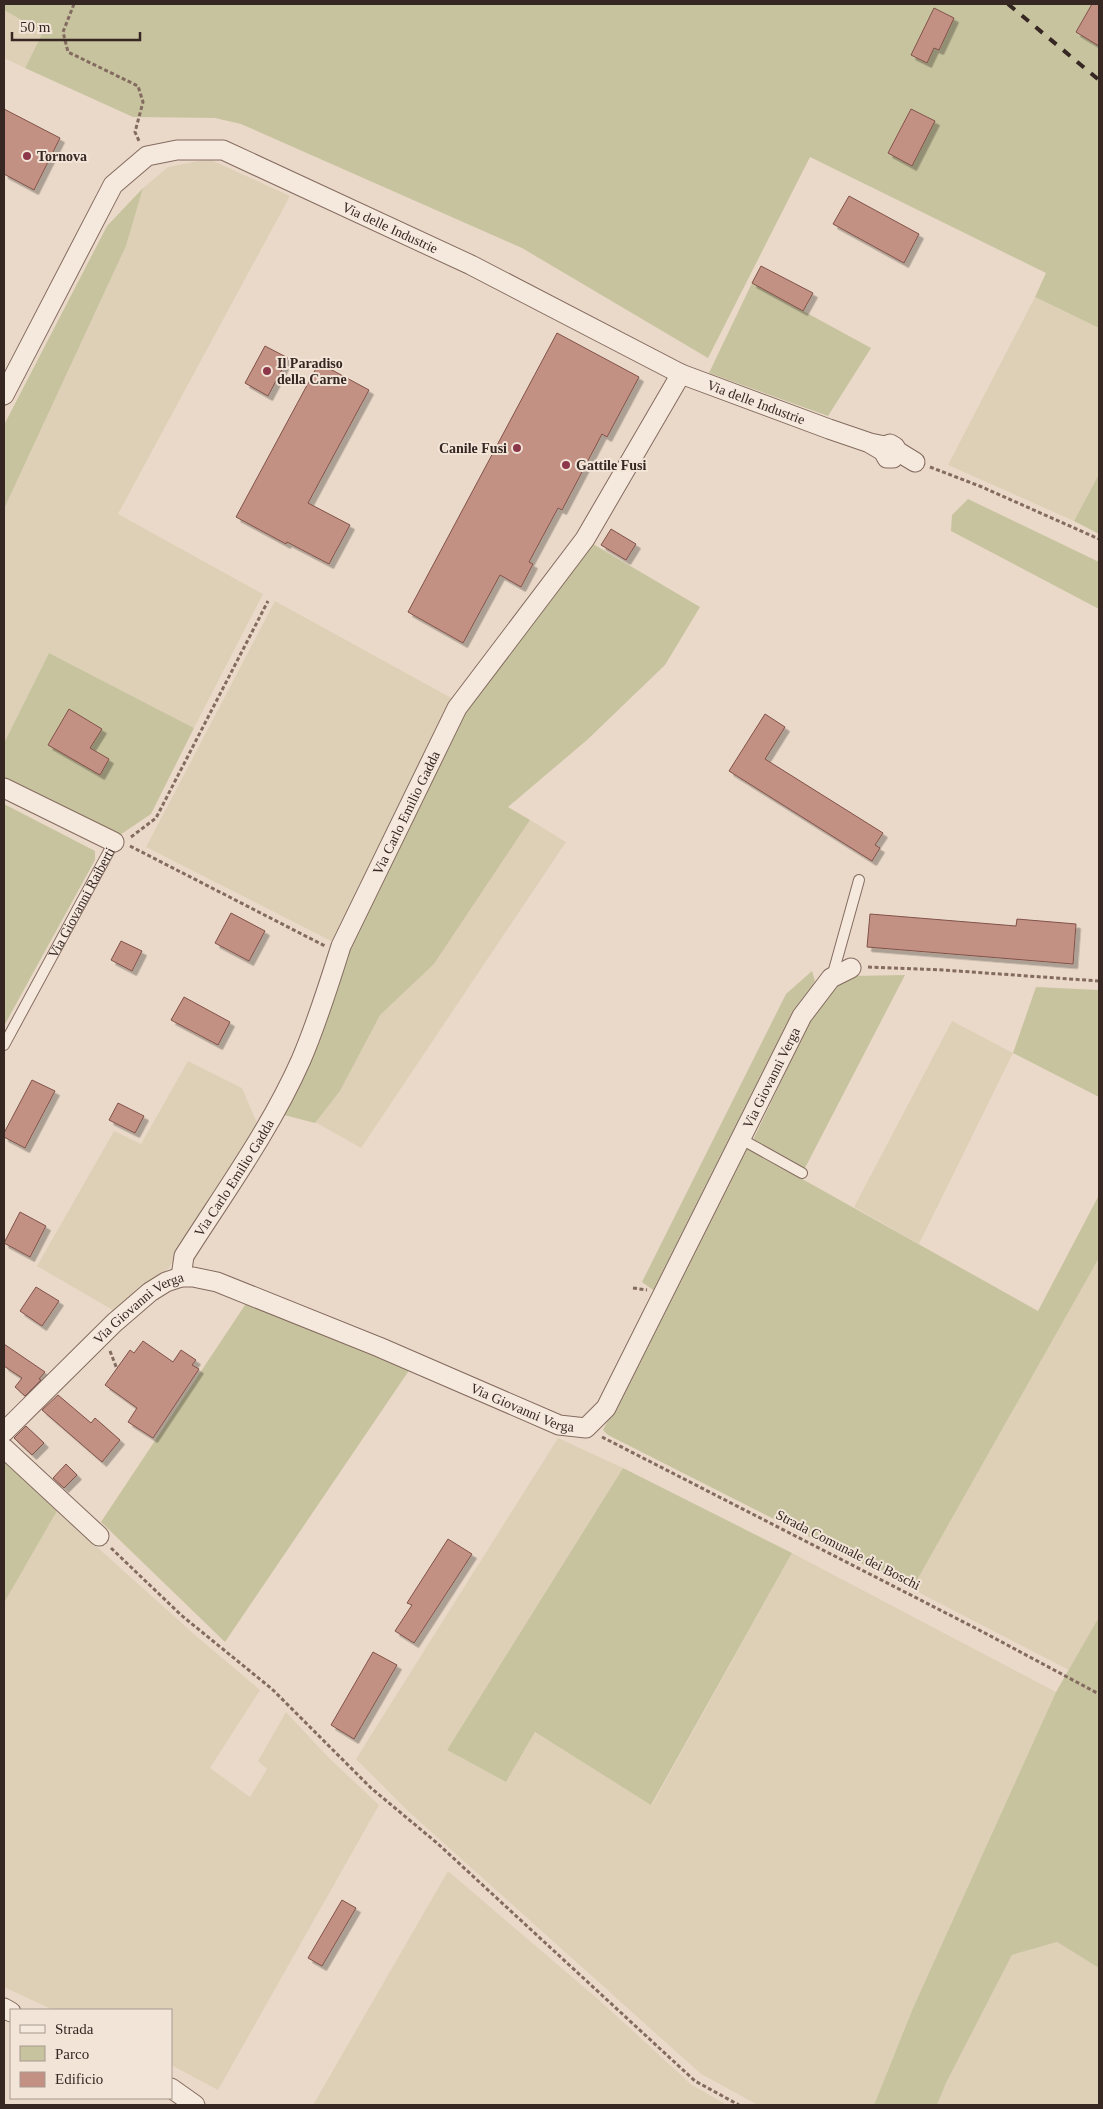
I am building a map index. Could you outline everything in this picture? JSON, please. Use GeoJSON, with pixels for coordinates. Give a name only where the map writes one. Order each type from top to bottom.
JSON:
{"type":"FeatureCollection","features":[{"type":"Feature","properties":{"kind":"street","name":"Via delle Industrie"},"geometry":{"type":"LineString","coordinates":[[4,394],[113,185],[147,156],[177,150],[224,150],[471,265],[682,374],[893,452]]}},
{"type":"Feature","properties":{"kind":"street","name":"Via Carlo Emilio Gadda"},"geometry":{"type":"LineString","coordinates":[[181,1277],[184,1256],[274,1114],[301,1060],[331,981],[339,953],[458,708],[584,539],[682,374]]}},
{"type":"Feature","properties":{"kind":"street","name":"Via Giovanni Raiberti"},"geometry":{"type":"LineString","coordinates":[[4,788],[119,842]]}},
{"type":"Feature","properties":{"kind":"street","name":"Via Giovanni Verga"},"geometry":{"type":"LineString","coordinates":[[4,1432],[133,1306],[166,1282],[181,1277],[193,1277],[217,1282],[379,1347],[559,1425],[586,1428],[606,1408],[802,1016],[831,978],[851,968]]}},
{"type":"Feature","properties":{"kind":"street"},"geometry":{"type":"LineString","coordinates":[[4,1448],[98,1536]]}},
{"type":"Feature","properties":{"kind":"street"},"geometry":{"type":"LineString","coordinates":[[172,2089],[196,2105]]}},
{"type":"Feature","properties":{"kind":"lane","name":"Via Giovanni Raiberti"},"geometry":{"type":"LineString","coordinates":[[4,1045],[119,842]]}},
{"type":"Feature","properties":{"kind":"lane"},"geometry":{"type":"LineString","coordinates":[[831,978],[858,880]]}},
{"type":"Feature","properties":{"kind":"lane"},"geometry":{"type":"LineString","coordinates":[[741,1139],[802,1173]]}},
{"type":"Feature","properties":{"kind":"path"},"geometry":{"type":"LineString","coordinates":[[74,4],[63,32],[68,52],[138,86],[143,102],[135,132],[147,156]]}},
{"type":"Feature","properties":{"kind":"path"},"geometry":{"type":"LineString","coordinates":[[893,452],[982,486],[1099,539]]}},
{"type":"Feature","properties":{"kind":"path"},"geometry":{"type":"LineString","coordinates":[[119,842],[156,818],[268,601]]}},
{"type":"Feature","properties":{"kind":"path"},"geometry":{"type":"LineString","coordinates":[[119,842],[339,953]]}},
{"type":"Feature","properties":{"kind":"path"},"geometry":{"type":"LineString","coordinates":[[851,968],[894,967],[1099,981]]}},
{"type":"Feature","properties":{"kind":"path","name":"Strada Comunale dei Boschi"},"geometry":{"type":"LineString","coordinates":[[586,1428],[983,1632],[1099,1694]]}},
{"type":"Feature","properties":{"kind":"path"},"geometry":{"type":"LineString","coordinates":[[98,1536],[181,1615],[272,1690],[371,1788],[437,1843],[695,2081],[739,2105]]}},
{"type":"Feature","properties":{"kind":"shaded area"},"geometry":{"type":"Polygon","coordinates":[[[4,4],[57,4],[25,68],[4,58],[4,4]]]}},
{"type":"Feature","properties":{"kind":"shaded area"},"geometry":{"type":"Polygon","coordinates":[[[209,159],[290,196],[118,514],[263,594],[194,728],[49,653],[4,743],[4,509],[126,246],[143,188],[168,167],[209,159]]]}},
{"type":"Feature","properties":{"kind":"shaded area"},"geometry":{"type":"Polygon","coordinates":[[[1035,297],[1099,328],[1099,474],[1074,521],[948,465],[1035,297]]]}},
{"type":"Feature","properties":{"kind":"shaded area"},"geometry":{"type":"Polygon","coordinates":[[[275,601],[455,700],[335,943],[146,847],[275,601]]]}},
{"type":"Feature","properties":{"kind":"shaded area"},"geometry":{"type":"Polygon","coordinates":[[[530,820],[566,842],[361,1148],[315,1122],[340,1091],[380,1014],[434,964],[530,820]]]}},
{"type":"Feature","properties":{"kind":"shaded area"},"geometry":{"type":"Polygon","coordinates":[[[952,1021],[1013,1053],[919,1244],[854,1207],[952,1021]]]}},
{"type":"Feature","properties":{"kind":"shaded area"},"geometry":{"type":"Polygon","coordinates":[[[188,1061],[242,1088],[257,1123],[169,1268],[116,1312],[37,1266],[114,1131],[141,1144],[188,1061]]]}},
{"type":"Feature","properties":{"kind":"shaded area"},"geometry":{"type":"Polygon","coordinates":[[[1099,1258],[1099,1617],[1069,1670],[912,1589],[1099,1258]]]}},
{"type":"Feature","properties":{"kind":"shaded area"},"geometry":{"type":"Polygon","coordinates":[[[558,1438],[623,1468],[445,1753],[447,1750],[506,1782],[535,1732],[652,1805],[792,1553],[1056,1692],[913,2008],[874,2105],[758,2105],[701,2074],[408,1811],[356,1759],[558,1438]]]}},
{"type":"Feature","properties":{"kind":"shaded area"},"geometry":{"type":"Polygon","coordinates":[[[57,1511],[195,1635],[260,1690],[210,1768],[250,1797],[267,1769],[258,1761],[286,1712],[328,1757],[379,1805],[218,2090],[172,2066],[172,2009],[51,2009],[4,1987],[4,1603],[57,1511]]]}},
{"type":"Feature","properties":{"kind":"shaded area"},"geometry":{"type":"Polygon","coordinates":[[[448,1871],[599,2000],[692,2085],[727,2105],[313,2105],[448,1871]]]}},
{"type":"Feature","properties":{"kind":"shaded area"},"geometry":{"type":"Polygon","coordinates":[[[1057,1942],[1099,1968],[1099,2105],[937,2105],[946,2083],[1012,1955],[1057,1942]]]}},
{"type":"Feature","properties":{"kind":"green space"},"geometry":{"type":"Polygon","coordinates":[[[4,4],[1099,4],[1099,328],[1035,297],[1046,273],[810,157],[708,358],[522,248],[241,124],[215,118],[133,117],[25,68],[43,32],[4,10],[4,4]]]}},
{"type":"Feature","properties":{"kind":"green space"},"geometry":{"type":"Polygon","coordinates":[[[143,188],[126,246],[4,509],[4,425],[107,226],[143,188]]]}},
{"type":"Feature","properties":{"kind":"green space"},"geometry":{"type":"Polygon","coordinates":[[[752,283],[871,348],[828,416],[709,373],[752,283]]]}},
{"type":"Feature","properties":{"kind":"green space"},"geometry":{"type":"Polygon","coordinates":[[[1099,474],[1099,534],[1074,521],[1099,474]]]}},
{"type":"Feature","properties":{"kind":"green space"},"geometry":{"type":"Polygon","coordinates":[[[968,499],[1099,562],[1099,609],[951,531],[952,515],[968,499]]]}},
{"type":"Feature","properties":{"kind":"green space"},"geometry":{"type":"Polygon","coordinates":[[[588,541],[700,607],[665,665],[587,740],[508,807],[530,820],[434,964],[380,1015],[340,1091],[315,1123],[284,1115],[347,951],[466,706],[588,541]]]}},
{"type":"Feature","properties":{"kind":"green space"},"geometry":{"type":"Polygon","coordinates":[[[49,653],[194,728],[151,814],[108,843],[4,787],[4,743],[49,653]]]}},
{"type":"Feature","properties":{"kind":"green space"},"geometry":{"type":"Polygon","coordinates":[[[4,804],[95,851],[95,860],[4,1026],[4,804]]]}},
{"type":"Feature","properties":{"kind":"green space"},"geometry":{"type":"Polygon","coordinates":[[[812,971],[815,981],[656,1292],[642,1282],[786,994],[812,971]]]}},
{"type":"Feature","properties":{"kind":"green space"},"geometry":{"type":"Polygon","coordinates":[[[905,975],[805,1168],[753,1140],[810,1021],[837,984],[853,976],[905,975]]]}},
{"type":"Feature","properties":{"kind":"green space"},"geometry":{"type":"Polygon","coordinates":[[[1036,987],[1099,990],[1099,1097],[1013,1053],[1036,987]]]}},
{"type":"Feature","properties":{"kind":"green space"},"geometry":{"type":"Polygon","coordinates":[[[747,1148],[1038,1311],[1099,1195],[1099,1258],[912,1589],[608,1435],[603,1430],[747,1148]]]}},
{"type":"Feature","properties":{"kind":"green space"},"geometry":{"type":"Polygon","coordinates":[[[247,1302],[410,1369],[225,1642],[101,1522],[247,1302]]]}},
{"type":"Feature","properties":{"kind":"green space"},"geometry":{"type":"Polygon","coordinates":[[[4,1460],[57,1511],[4,1603],[4,1460]]]}},
{"type":"Feature","properties":{"kind":"green space"},"geometry":{"type":"Polygon","coordinates":[[[623,1468],[792,1553],[651,1805],[535,1732],[506,1782],[447,1750],[623,1468]]]}},
{"type":"Feature","properties":{"kind":"green space"},"geometry":{"type":"Polygon","coordinates":[[[1099,1617],[1099,1968],[1057,1942],[1012,1955],[946,2083],[937,2105],[874,2105],[913,2008],[1056,1692],[1099,1617]]]}},
{"type":"Feature","properties":{"kind":"building"},"geometry":{"type":"Polygon","coordinates":[[[1092,4],[1099,4],[1099,46],[1076,32],[1092,4]]]}},
{"type":"Feature","properties":{"kind":"building"},"geometry":{"type":"Polygon","coordinates":[[[934,8],[954,18],[939,50],[934,48],[927,63],[911,55],[934,8]]]}},
{"type":"Feature","properties":{"kind":"building","name":"Tornova"},"geometry":{"type":"Polygon","coordinates":[[[4,109],[60,138],[34,190],[4,174],[4,109]]]}},
{"type":"Feature","properties":{"kind":"building"},"geometry":{"type":"Polygon","coordinates":[[[911,109],[935,121],[912,166],[888,153],[911,109]]]}},
{"type":"Feature","properties":{"kind":"building"},"geometry":{"type":"Polygon","coordinates":[[[849,196],[919,234],[904,263],[833,224],[849,196]]]}},
{"type":"Feature","properties":{"kind":"building"},"geometry":{"type":"Polygon","coordinates":[[[761,266],[813,293],[803,311],[752,283],[761,266]]]}},
{"type":"Feature","properties":{"kind":"building"},"geometry":{"type":"Polygon","coordinates":[[[557,333],[639,377],[607,437],[602,434],[562,510],[558,508],[529,562],[533,564],[521,587],[500,575],[463,643],[408,612],[557,333]]]}},
{"type":"Feature","properties":{"kind":"building","name":"Il Paradiso della Carne"},"geometry":{"type":"Polygon","coordinates":[[[265,346],[288,358],[268,396],[245,383],[265,346]]]}},
{"type":"Feature","properties":{"kind":"building"},"geometry":{"type":"Polygon","coordinates":[[[319,363],[369,390],[308,503],[350,525],[329,564],[287,542],[286,544],[236,517],[319,363]]]}},
{"type":"Feature","properties":{"kind":"building"},"geometry":{"type":"Polygon","coordinates":[[[611,529],[636,544],[626,560],[601,545],[611,529]]]}},
{"type":"Feature","properties":{"kind":"building"},"geometry":{"type":"Polygon","coordinates":[[[69,709],[102,729],[90,748],[109,759],[100,775],[48,745],[69,709]]]}},
{"type":"Feature","properties":{"kind":"building"},"geometry":{"type":"Polygon","coordinates":[[[765,714],[785,727],[765,759],[883,833],[875,845],[880,848],[872,861],[729,771],[765,714]]]}},
{"type":"Feature","properties":{"kind":"building"},"geometry":{"type":"Polygon","coordinates":[[[231,913],[265,931],[249,961],[215,943],[231,913]]]}},
{"type":"Feature","properties":{"kind":"building"},"geometry":{"type":"Polygon","coordinates":[[[870,914],[1016,926],[1017,919],[1076,924],[1073,964],[867,947],[870,914]]]}},
{"type":"Feature","properties":{"kind":"building"},"geometry":{"type":"Polygon","coordinates":[[[121,941],[142,951],[132,971],[111,960],[121,941]]]}},
{"type":"Feature","properties":{"kind":"building"},"geometry":{"type":"Polygon","coordinates":[[[184,997],[230,1022],[218,1045],[171,1020],[184,997]]]}},
{"type":"Feature","properties":{"kind":"building"},"geometry":{"type":"Polygon","coordinates":[[[32,1080],[55,1091],[25,1148],[4,1137],[4,1133],[32,1080]]]}},
{"type":"Feature","properties":{"kind":"building"},"geometry":{"type":"Polygon","coordinates":[[[118,1103],[144,1116],[135,1133],[109,1120],[118,1103]]]}},
{"type":"Feature","properties":{"kind":"building"},"geometry":{"type":"Polygon","coordinates":[[[20,1212],[46,1226],[30,1257],[4,1243],[20,1212]]]}},
{"type":"Feature","properties":{"kind":"building"},"geometry":{"type":"Polygon","coordinates":[[[36,1287],[59,1301],[42,1326],[20,1311],[36,1287]]]}},
{"type":"Feature","properties":{"kind":"building"},"geometry":{"type":"Polygon","coordinates":[[[143,1341],[173,1362],[181,1350],[196,1360],[192,1365],[199,1369],[153,1438],[128,1422],[137,1408],[105,1385],[130,1350],[134,1353],[143,1341]]]}},
{"type":"Feature","properties":{"kind":"building"},"geometry":{"type":"Polygon","coordinates":[[[4,1344],[45,1372],[39,1379],[41,1380],[25,1396],[15,1387],[22,1378],[4,1366],[4,1344]]]}},
{"type":"Feature","properties":{"kind":"building"},"geometry":{"type":"Polygon","coordinates":[[[58,1395],[91,1423],[95,1418],[120,1440],[102,1462],[42,1410],[58,1395]]]}},
{"type":"Feature","properties":{"kind":"building"},"geometry":{"type":"Polygon","coordinates":[[[26,1426],[44,1443],[32,1455],[14,1438],[26,1426]]]}},
{"type":"Feature","properties":{"kind":"building"},"geometry":{"type":"Polygon","coordinates":[[[66,1464],[77,1475],[64,1488],[53,1478],[66,1464]]]}},
{"type":"Feature","properties":{"kind":"building"},"geometry":{"type":"Polygon","coordinates":[[[448,1539],[472,1554],[414,1643],[395,1631],[412,1605],[407,1603],[448,1539]]]}},
{"type":"Feature","properties":{"kind":"building"},"geometry":{"type":"Polygon","coordinates":[[[373,1652],[397,1665],[354,1739],[331,1725],[373,1652]]]}},
{"type":"Feature","properties":{"kind":"building"},"geometry":{"type":"Polygon","coordinates":[[[342,1900],[356,1908],[322,1966],[308,1958],[342,1900]]]}},
{"type":"Feature","properties":{"kind":"railway"},"geometry":{"type":"LineString","coordinates":[[1008,4],[1099,80]]}},
{"type":"Feature","properties":{"kind":"place","name":"Tornova"},"geometry":{"type":"Point","coordinates":[27,156]}},
{"type":"Feature","properties":{"kind":"place","name":"Il Paradiso della Carne"},"geometry":{"type":"Point","coordinates":[267,371]}},
{"type":"Feature","properties":{"kind":"place","name":"Canile Fusi"},"geometry":{"type":"Point","coordinates":[517,448]}},
{"type":"Feature","properties":{"kind":"place","name":"Gattile Fusi"},"geometry":{"type":"Point","coordinates":[566,465]}}]}
